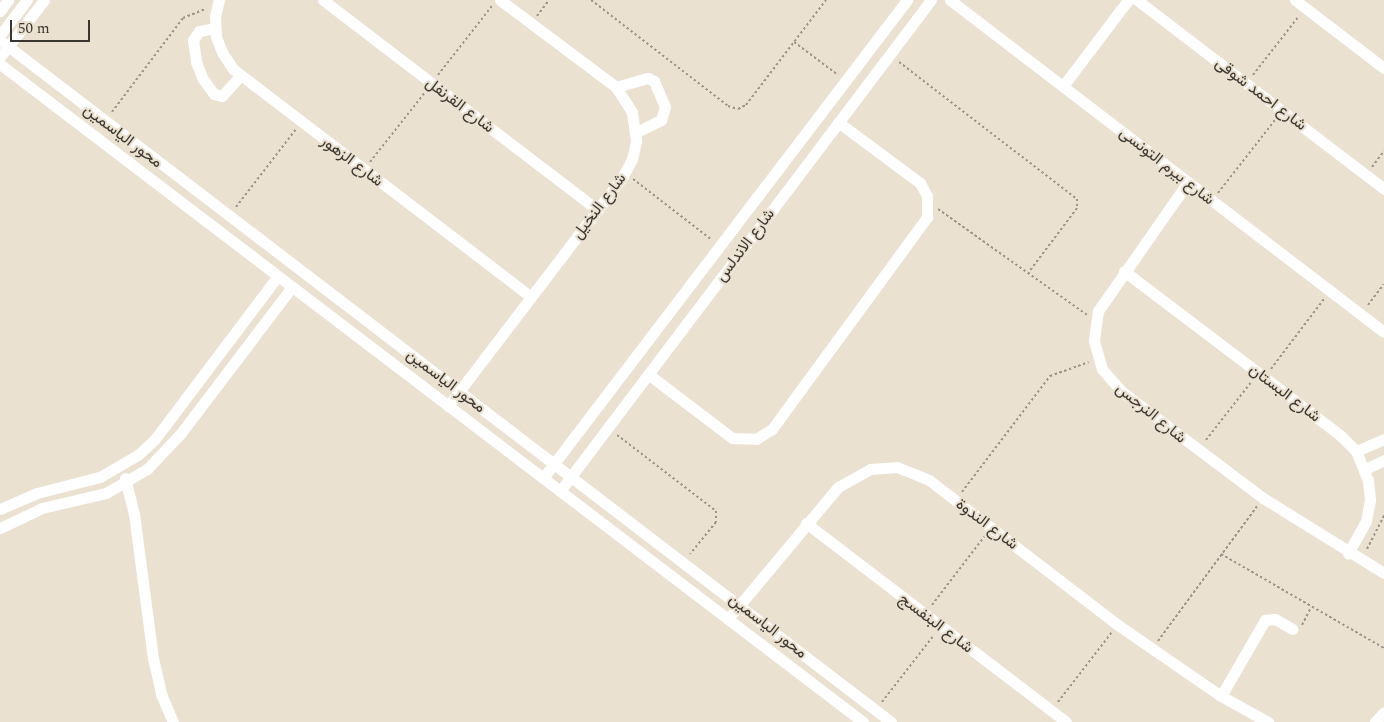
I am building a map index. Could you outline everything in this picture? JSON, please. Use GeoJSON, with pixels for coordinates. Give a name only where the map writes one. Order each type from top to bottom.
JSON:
{"type":"FeatureCollection","features":[{"type":"Feature","properties":{"kind":"street"},"geometry":{"type":"LineString","coordinates":[[0,11],[8,0]]}},
{"type":"Feature","properties":{"kind":"street"},"geometry":{"type":"LineString","coordinates":[[0,35],[27,0]]}},
{"type":"Feature","properties":{"kind":"street"},"geometry":{"type":"LineString","coordinates":[[0,57],[4,43],[44,0]]}},
{"type":"Feature","properties":{"kind":"street","name":"شارع القرنفل"},"geometry":{"type":"LineString","coordinates":[[323,0],[598,210]]}},
{"type":"Feature","properties":{"kind":"street","name":"شارع النخيل"},"geometry":{"type":"LineString","coordinates":[[448,406],[625,173],[634,150],[636,132],[628,104],[616,88],[500,0]]}},
{"type":"Feature","properties":{"kind":"street","name":"شارع الاندلس"},"geometry":{"type":"LineString","coordinates":[[543,478],[907,0]]}},
{"type":"Feature","properties":{"kind":"street","name":"شارع الاندلس"},"geometry":{"type":"LineString","coordinates":[[560,491],[930,0]]}},
{"type":"Feature","properties":{"kind":"street","name":"شارع بيرم التونسى"},"geometry":{"type":"LineString","coordinates":[[950,0],[1384,332]]}},
{"type":"Feature","properties":{"kind":"street"},"geometry":{"type":"LineString","coordinates":[[1063,86],[1128,0]]}},
{"type":"Feature","properties":{"kind":"street","name":"شارع احمد شوقى"},"geometry":{"type":"LineString","coordinates":[[1137,0],[1384,188]]}},
{"type":"Feature","properties":{"kind":"street"},"geometry":{"type":"LineString","coordinates":[[1295,0],[1384,68]]}},
{"type":"Feature","properties":{"kind":"street","name":"شارع الزهور"},"geometry":{"type":"LineString","coordinates":[[217,5],[215,28],[222,54],[240,76],[531,297]]}},
{"type":"Feature","properties":{"kind":"street"},"geometry":{"type":"LineString","coordinates":[[215,28],[199,31],[193,40],[196,62],[204,79],[214,94],[222,96],[240,76]]}},
{"type":"Feature","properties":{"kind":"street","name":"محور الياسمين"},"geometry":{"type":"LineString","coordinates":[[4,43],[104,122],[740,604],[891,722]]}},
{"type":"Feature","properties":{"kind":"street","name":"محور الياسمين"},"geometry":{"type":"LineString","coordinates":[[0,64],[863,722]]}},
{"type":"Feature","properties":{"kind":"street"},"geometry":{"type":"LineString","coordinates":[[616,88],[648,78],[654,81],[665,107],[661,120],[636,132]]}},
{"type":"Feature","properties":{"kind":"street"},"geometry":{"type":"LineString","coordinates":[[648,374],[727,436],[744,441],[762,437],[772,429],[924,224],[929,203],[924,189],[915,178],[838,122]]}},
{"type":"Feature","properties":{"kind":"street","name":"شارع النرجس"},"geometry":{"type":"LineString","coordinates":[[1188,182],[1102,302],[1095,321],[1094,341],[1098,360],[1114,384],[1198,451],[1263,498],[1348,553],[1384,573]]}},
{"type":"Feature","properties":{"kind":"street","name":"شارع البستان"},"geometry":{"type":"LineString","coordinates":[[1124,271],[1341,436],[1356,451],[1365,470],[1370,490],[1368,510],[1348,553]]}},
{"type":"Feature","properties":{"kind":"street"},"geometry":{"type":"LineString","coordinates":[[0,509],[37,493],[79,484],[120,467],[155,439],[278,276]]}},
{"type":"Feature","properties":{"kind":"street"},"geometry":{"type":"LineString","coordinates":[[0,528],[42,508],[84,500],[127,483],[166,453],[292,287]]}},
{"type":"Feature","properties":{"kind":"street"},"geometry":{"type":"LineString","coordinates":[[1356,451],[1384,439]]}},
{"type":"Feature","properties":{"kind":"street"},"geometry":{"type":"LineString","coordinates":[[1365,470],[1384,460]]}},
{"type":"Feature","properties":{"kind":"street"},"geometry":{"type":"LineString","coordinates":[[120,467],[127,483],[153,658],[161,694],[173,722]]}},
{"type":"Feature","properties":{"kind":"street","name":"شارع الندوة"},"geometry":{"type":"LineString","coordinates":[[728,619],[806,523],[845,480],[879,467],[914,472],[956,500],[1152,649],[1221,696],[1268,722]]}},
{"type":"Feature","properties":{"kind":"street","name":"شارع البنفسج"},"geometry":{"type":"LineString","coordinates":[[806,523],[1066,722]]}},
{"type":"Feature","properties":{"kind":"street"},"geometry":{"type":"LineString","coordinates":[[1221,696],[1265,620],[1275,619],[1292,629]]}},
{"type":"Feature","properties":{"kind":"street"},"geometry":{"type":"LineString","coordinates":[[1375,722],[1384,713]]}},
{"type":"Feature","properties":{"kind":"path"},"geometry":{"type":"LineString","coordinates":[[531,23],[549,0]]}},
{"type":"Feature","properties":{"kind":"path"},"geometry":{"type":"LineString","coordinates":[[591,0],[734,109],[746,104],[826,0]]}},
{"type":"Feature","properties":{"kind":"path"},"geometry":{"type":"LineString","coordinates":[[104,122],[183,18],[199,9],[217,5]]}},
{"type":"Feature","properties":{"kind":"path"},"geometry":{"type":"LineString","coordinates":[[1246,84],[1305,7]]}},
{"type":"Feature","properties":{"kind":"path"},"geometry":{"type":"LineString","coordinates":[[794,42],[846,81]]}},
{"type":"Feature","properties":{"kind":"path"},"geometry":{"type":"LineString","coordinates":[[889,54],[1077,199],[1077,208],[1028,273]]}},
{"type":"Feature","properties":{"kind":"path"},"geometry":{"type":"LineString","coordinates":[[1212,201],[1282,110]]}},
{"type":"Feature","properties":{"kind":"path"},"geometry":{"type":"LineString","coordinates":[[229,216],[302,122]]}},
{"type":"Feature","properties":{"kind":"path"},"geometry":{"type":"LineString","coordinates":[[1366,174],[1384,151]]}},
{"type":"Feature","properties":{"kind":"path"},"geometry":{"type":"LineString","coordinates":[[625,173],[720,246]]}},
{"type":"Feature","properties":{"kind":"path"},"geometry":{"type":"LineString","coordinates":[[929,203],[1095,321]]}},
{"type":"Feature","properties":{"kind":"path"},"geometry":{"type":"LineString","coordinates":[[1361,315],[1384,284]]}},
{"type":"Feature","properties":{"kind":"path"},"geometry":{"type":"LineString","coordinates":[[1198,451],[1330,292]]}},
{"type":"Feature","properties":{"kind":"path"},"geometry":{"type":"LineString","coordinates":[[956,500],[1050,376],[1098,360]]}},
{"type":"Feature","properties":{"kind":"path"},"geometry":{"type":"LineString","coordinates":[[608,428],[716,511],[716,522],[684,562]]}},
{"type":"Feature","properties":{"kind":"path"},"geometry":{"type":"LineString","coordinates":[[1152,649],[1263,498]]}},
{"type":"Feature","properties":{"kind":"path"},"geometry":{"type":"LineString","coordinates":[[1361,560],[1384,515]]}},
{"type":"Feature","properties":{"kind":"path"},"geometry":{"type":"LineString","coordinates":[[924,614],[992,527]]}},
{"type":"Feature","properties":{"kind":"path"},"geometry":{"type":"LineString","coordinates":[[1221,554],[1384,648]]}},
{"type":"Feature","properties":{"kind":"path"},"geometry":{"type":"LineString","coordinates":[[1292,629],[1298,632],[1312,606]]}},
{"type":"Feature","properties":{"kind":"path"},"geometry":{"type":"LineString","coordinates":[[1051,710],[1118,624]]}},
{"type":"Feature","properties":{"kind":"path"},"geometry":{"type":"LineString","coordinates":[[875,710],[941,627]]}}]}
